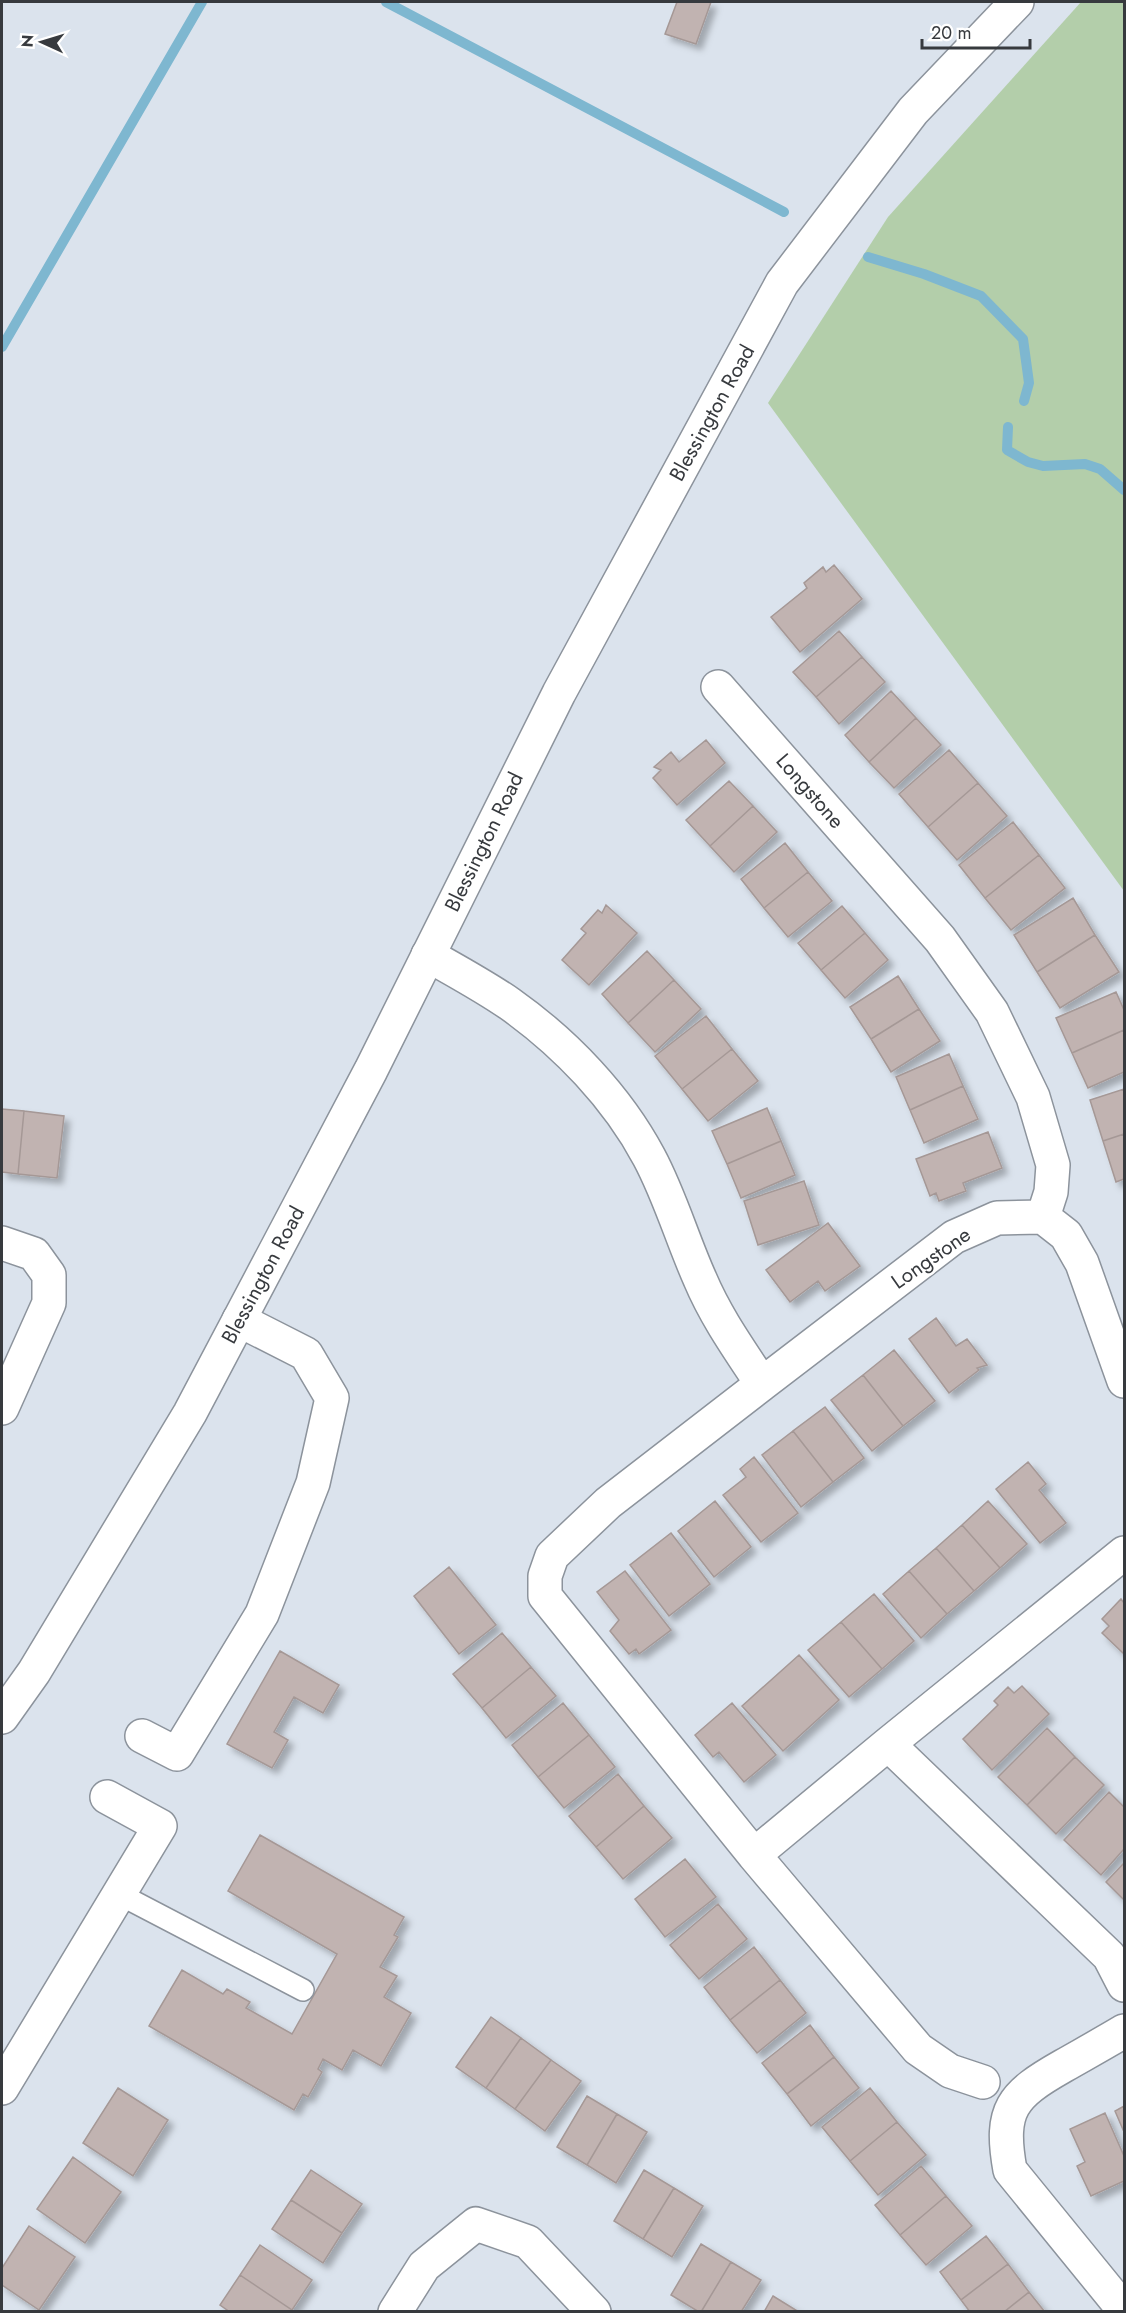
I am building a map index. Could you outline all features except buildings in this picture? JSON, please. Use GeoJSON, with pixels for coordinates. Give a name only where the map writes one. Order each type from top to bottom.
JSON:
{"type":"FeatureCollection","features":[{"type":"Feature","properties":{"kind":"street","name":"Blessington Road"},"geometry":{"type":"LineString","coordinates":[[2,1718],[34,1672],[190,1413],[371,1070],[559,693],[782,284],[914,111],[1017,2]]}},
{"type":"Feature","properties":{"kind":"street","name":"Longstone"},"geometry":{"type":"LineString","coordinates":[[718,687],[940,939],[992,1012],[1033,1097],[1053,1165],[1051,1192],[1042,1217],[997,1218],[954,1237],[608,1503],[552,1556],[545,1576],[545,1596],[754,1855],[918,2049],[950,2071],[983,2082]]}},
{"type":"Feature","properties":{"kind":"street"},"geometry":{"type":"LineString","coordinates":[[428,955],[512,1005],[566,1051],[596,1082],[633,1129],[650,1158],[718,1317],[762,1384]]}},
{"type":"Feature","properties":{"kind":"street"},"geometry":{"type":"LineString","coordinates":[[1042,1217],[1066,1235],[1082,1263],[1125,1381]]}},
{"type":"Feature","properties":{"kind":"street"},"geometry":{"type":"LineString","coordinates":[[2,1243],[34,1254],[49,1275],[49,1303],[2,1408]]}},
{"type":"Feature","properties":{"kind":"street"},"geometry":{"type":"LineString","coordinates":[[142,1736],[177,1754],[262,1614],[313,1483],[332,1398],[306,1354],[239,1320]]}},
{"type":"Feature","properties":{"kind":"street"},"geometry":{"type":"LineString","coordinates":[[754,1855],[1125,1553]]}},
{"type":"Feature","properties":{"kind":"street"},"geometry":{"type":"LineString","coordinates":[[888,1744],[1109,1956],[1125,1985]]}},
{"type":"Feature","properties":{"kind":"street"},"geometry":{"type":"LineString","coordinates":[[2,2088],[160,1826],[108,1797]]}},
{"type":"Feature","properties":{"kind":"street"},"geometry":{"type":"LineString","coordinates":[[1125,2031],[1032,2083],[1018,2097],[1008,2117],[1005,2144],[1010,2170],[1125,2310]]}},
{"type":"Feature","properties":{"kind":"street"},"geometry":{"type":"LineString","coordinates":[[395,2312],[424,2266],[476,2224],[528,2242],[594,2312]]}},
{"type":"Feature","properties":{"kind":"lane"},"geometry":{"type":"LineString","coordinates":[[119,1894],[303,1990]]}},
{"type":"Feature","properties":{"kind":"green space"},"geometry":{"type":"Polygon","coordinates":[[[1081,2],[1124,2],[1124,891],[768,403],[888,217],[1081,2]]]}},
{"type":"Feature","properties":{"kind":"waterway"},"geometry":{"type":"LineString","coordinates":[[2,347],[202,2]]}},
{"type":"Feature","properties":{"kind":"waterway"},"geometry":{"type":"LineString","coordinates":[[386,2],[784,212]]}},
{"type":"Feature","properties":{"kind":"waterway"},"geometry":{"type":"LineString","coordinates":[[868,257],[924,274],[981,296],[1023,339],[1029,383],[1024,401]]}},
{"type":"Feature","properties":{"kind":"waterway"},"geometry":{"type":"LineString","coordinates":[[1008,427],[1007,450],[1028,462],[1043,466],[1085,464],[1100,469],[1124,490]]}}]}
